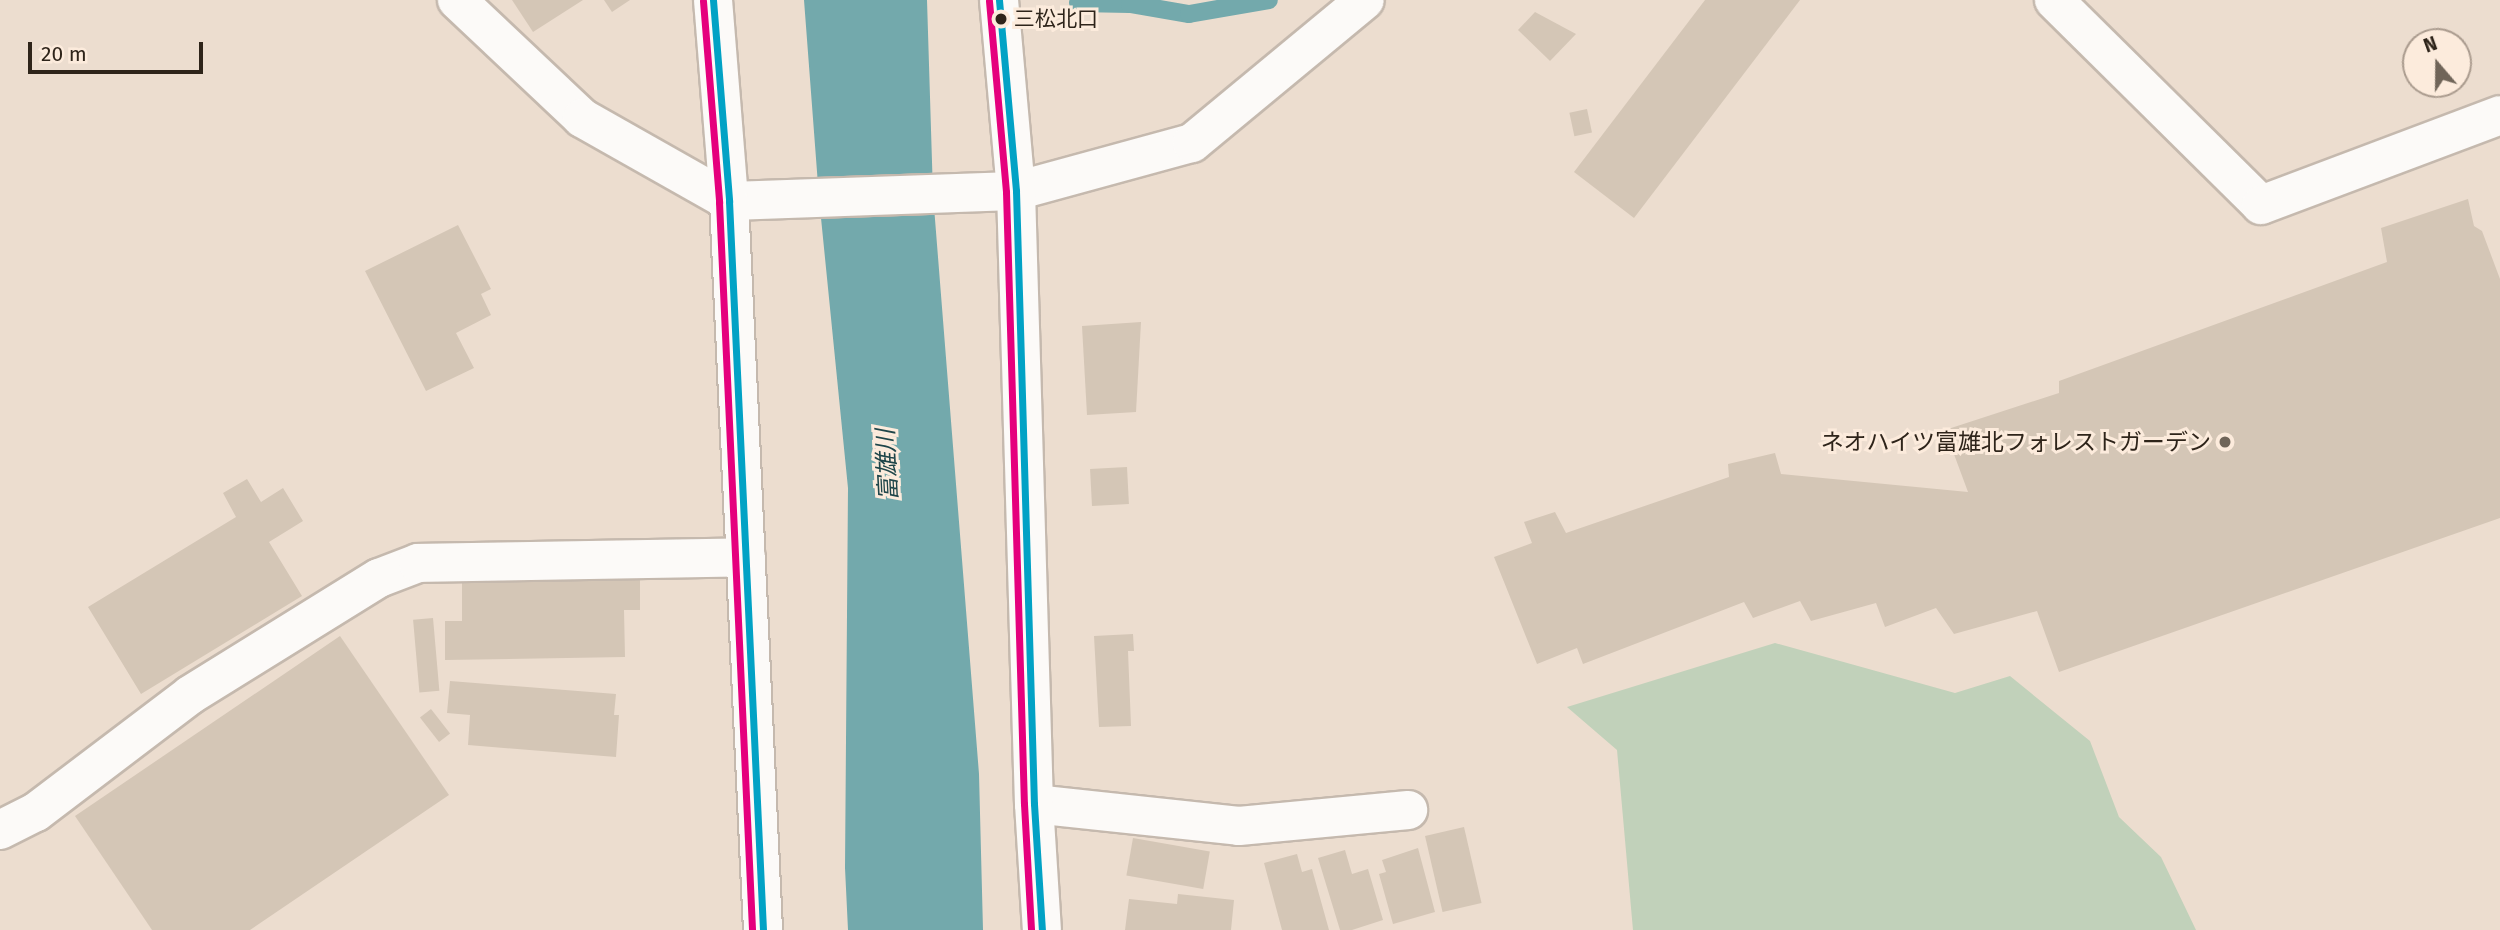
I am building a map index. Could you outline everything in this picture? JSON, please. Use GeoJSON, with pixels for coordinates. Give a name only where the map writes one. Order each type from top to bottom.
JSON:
{"type":"FeatureCollection","features":[{"type":"Feature","properties":{"kind":"street"},"geometry":{"type":"LineString","coordinates":[[457,0],[582,118],[729,201],[1016,191],[1192,143],[1365,0]]}},
{"type":"Feature","properties":{"kind":"street"},"geometry":{"type":"LineString","coordinates":[[713,0],[729,201],[763,930]]}},
{"type":"Feature","properties":{"kind":"street"},"geometry":{"type":"LineString","coordinates":[[999,0],[1016,191],[1034,804],[1042,930]]}},
{"type":"Feature","properties":{"kind":"street"},"geometry":{"type":"LineString","coordinates":[[2054,0],[2261,205],[2500,115]]}},
{"type":"Feature","properties":{"kind":"street"},"geometry":{"type":"LineString","coordinates":[[0,830],[36,812],[190,695],[379,578],[418,563],[746,557]]}},
{"type":"Feature","properties":{"kind":"street"},"geometry":{"type":"LineString","coordinates":[[1034,804],[1239,826],[1408,810]]}},
{"type":"Feature","properties":{"kind":"green space"},"geometry":{"type":"Polygon","coordinates":[[[1775,643],[1955,693],[2010,676],[2090,741],[2119,817],[2161,857],[2196,930],[1633,930],[1617,750],[1567,707],[1775,643]]]}},
{"type":"Feature","properties":{"kind":"water","name":"富雄川"},"geometry":{"type":"Polygon","coordinates":[[[804,0],[927,0],[933,194],[979,774],[983,930],[848,930],[845,868],[848,488],[819,198],[804,0]]]}},
{"type":"Feature","properties":{"kind":"building"},"geometry":{"type":"Polygon","coordinates":[[[512,0],[583,0],[533,32],[512,0]]]}},
{"type":"Feature","properties":{"kind":"building"},"geometry":{"type":"Polygon","coordinates":[[[604,0],[630,0],[612,12],[604,0]]]}},
{"type":"Feature","properties":{"kind":"building"},"geometry":{"type":"Polygon","coordinates":[[[1705,0],[1800,0],[1634,218],[1574,172],[1705,0]]]}},
{"type":"Feature","properties":{"kind":"building"},"geometry":{"type":"Polygon","coordinates":[[[1535,12],[1576,34],[1550,61],[1518,30],[1535,12]]]}},
{"type":"Feature","properties":{"kind":"building"},"geometry":{"type":"Polygon","coordinates":[[[1587,109],[1592,132],[1574,136],[1569,113],[1587,109]]]}},
{"type":"Feature","properties":{"kind":"building","name":"ネオハイツ富雄北フォレストガーデン"},"geometry":{"type":"Polygon","coordinates":[[[2468,199],[2474,226],[2482,231],[2500,279],[2500,518],[2059,672],[2037,611],[1954,634],[1936,608],[1885,627],[1876,603],[1811,621],[1800,601],[1753,618],[1744,602],[1583,664],[1577,648],[1537,664],[1494,557],[1532,543],[1524,522],[1555,512],[1566,533],[1729,477],[1728,464],[1775,453],[1781,474],[1968,492],[1945,430],[2059,393],[2059,381],[2387,262],[2381,228],[2468,199]]]}},
{"type":"Feature","properties":{"kind":"building"},"geometry":{"type":"Polygon","coordinates":[[[458,225],[491,289],[481,294],[491,315],[456,333],[474,368],[426,391],[365,271],[458,225]]]}},
{"type":"Feature","properties":{"kind":"building"},"geometry":{"type":"Polygon","coordinates":[[[1141,322],[1136,412],[1087,415],[1082,326],[1141,322]]]}},
{"type":"Feature","properties":{"kind":"building"},"geometry":{"type":"Polygon","coordinates":[[[1127,467],[1129,504],[1092,506],[1090,469],[1127,467]]]}},
{"type":"Feature","properties":{"kind":"building"},"geometry":{"type":"Polygon","coordinates":[[[247,479],[261,502],[283,488],[303,521],[269,542],[302,596],[141,694],[88,607],[236,517],[223,493],[247,479]]]}},
{"type":"Feature","properties":{"kind":"building"},"geometry":{"type":"Polygon","coordinates":[[[640,575],[640,610],[624,610],[625,657],[445,660],[445,621],[462,621],[462,578],[640,575]]]}},
{"type":"Feature","properties":{"kind":"building"},"geometry":{"type":"Polygon","coordinates":[[[433,618],[439,691],[419,692],[413,620],[433,618]]]}},
{"type":"Feature","properties":{"kind":"building"},"geometry":{"type":"Polygon","coordinates":[[[1133,634],[1134,651],[1128,651],[1131,726],[1099,727],[1094,636],[1133,634]]]}},
{"type":"Feature","properties":{"kind":"building"},"geometry":{"type":"Polygon","coordinates":[[[340,636],[449,795],[250,930],[152,930],[75,816],[340,636]]]}},
{"type":"Feature","properties":{"kind":"building"},"geometry":{"type":"Polygon","coordinates":[[[450,681],[616,694],[614,715],[619,715],[616,757],[468,745],[470,715],[447,713],[450,681]]]}},
{"type":"Feature","properties":{"kind":"building"},"geometry":{"type":"Polygon","coordinates":[[[431,709],[450,733],[439,742],[420,718],[431,709]]]}},
{"type":"Feature","properties":{"kind":"building"},"geometry":{"type":"Polygon","coordinates":[[[1464,827],[1482,903],[1443,912],[1425,836],[1464,827]]]}},
{"type":"Feature","properties":{"kind":"building"},"geometry":{"type":"Polygon","coordinates":[[[1133,838],[1210,852],[1203,889],[1126,875],[1133,838]]]}},
{"type":"Feature","properties":{"kind":"building"},"geometry":{"type":"Polygon","coordinates":[[[1418,848],[1435,912],[1393,924],[1379,874],[1386,872],[1382,860],[1418,848]]]}},
{"type":"Feature","properties":{"kind":"building"},"geometry":{"type":"Polygon","coordinates":[[[1345,850],[1352,874],[1368,869],[1383,920],[1352,930],[1340,930],[1318,858],[1345,850]]]}},
{"type":"Feature","properties":{"kind":"building"},"geometry":{"type":"Polygon","coordinates":[[[1297,854],[1302,872],[1312,869],[1329,930],[1282,930],[1264,863],[1297,854]]]}},
{"type":"Feature","properties":{"kind":"building"},"geometry":{"type":"Polygon","coordinates":[[[1178,894],[1234,900],[1231,930],[1125,930],[1129,899],[1177,904],[1178,894]]]}},
{"type":"Feature","properties":{"kind":"waterway"},"geometry":{"type":"LineString","coordinates":[[1078,3],[1130,4],[1189,14],[1269,0]]}},
{"type":"Feature","properties":{"kind":"transit line"},"geometry":{"type":"LineString","coordinates":[[713,0],[729,201],[763,930]]}},
{"type":"Feature","properties":{"kind":"transit line"},"geometry":{"type":"LineString","coordinates":[[999,0],[1016,191],[1034,804],[1042,930]]}},
{"type":"Feature","properties":{"kind":"transit line"},"geometry":{"type":"LineString","coordinates":[[703,1],[719,202],[752,930]]}},
{"type":"Feature","properties":{"kind":"transit line"},"geometry":{"type":"LineString","coordinates":[[989,1],[1006,192],[1024,804],[1031,930]]}},
{"type":"Feature","properties":{"kind":"place","name":"三松北口"},"geometry":{"type":"Point","coordinates":[1001,19]}},
{"type":"Feature","properties":{"kind":"place","name":"ネオハイツ富雄北フォレストガーデン"},"geometry":{"type":"Point","coordinates":[2225,442]}}]}
